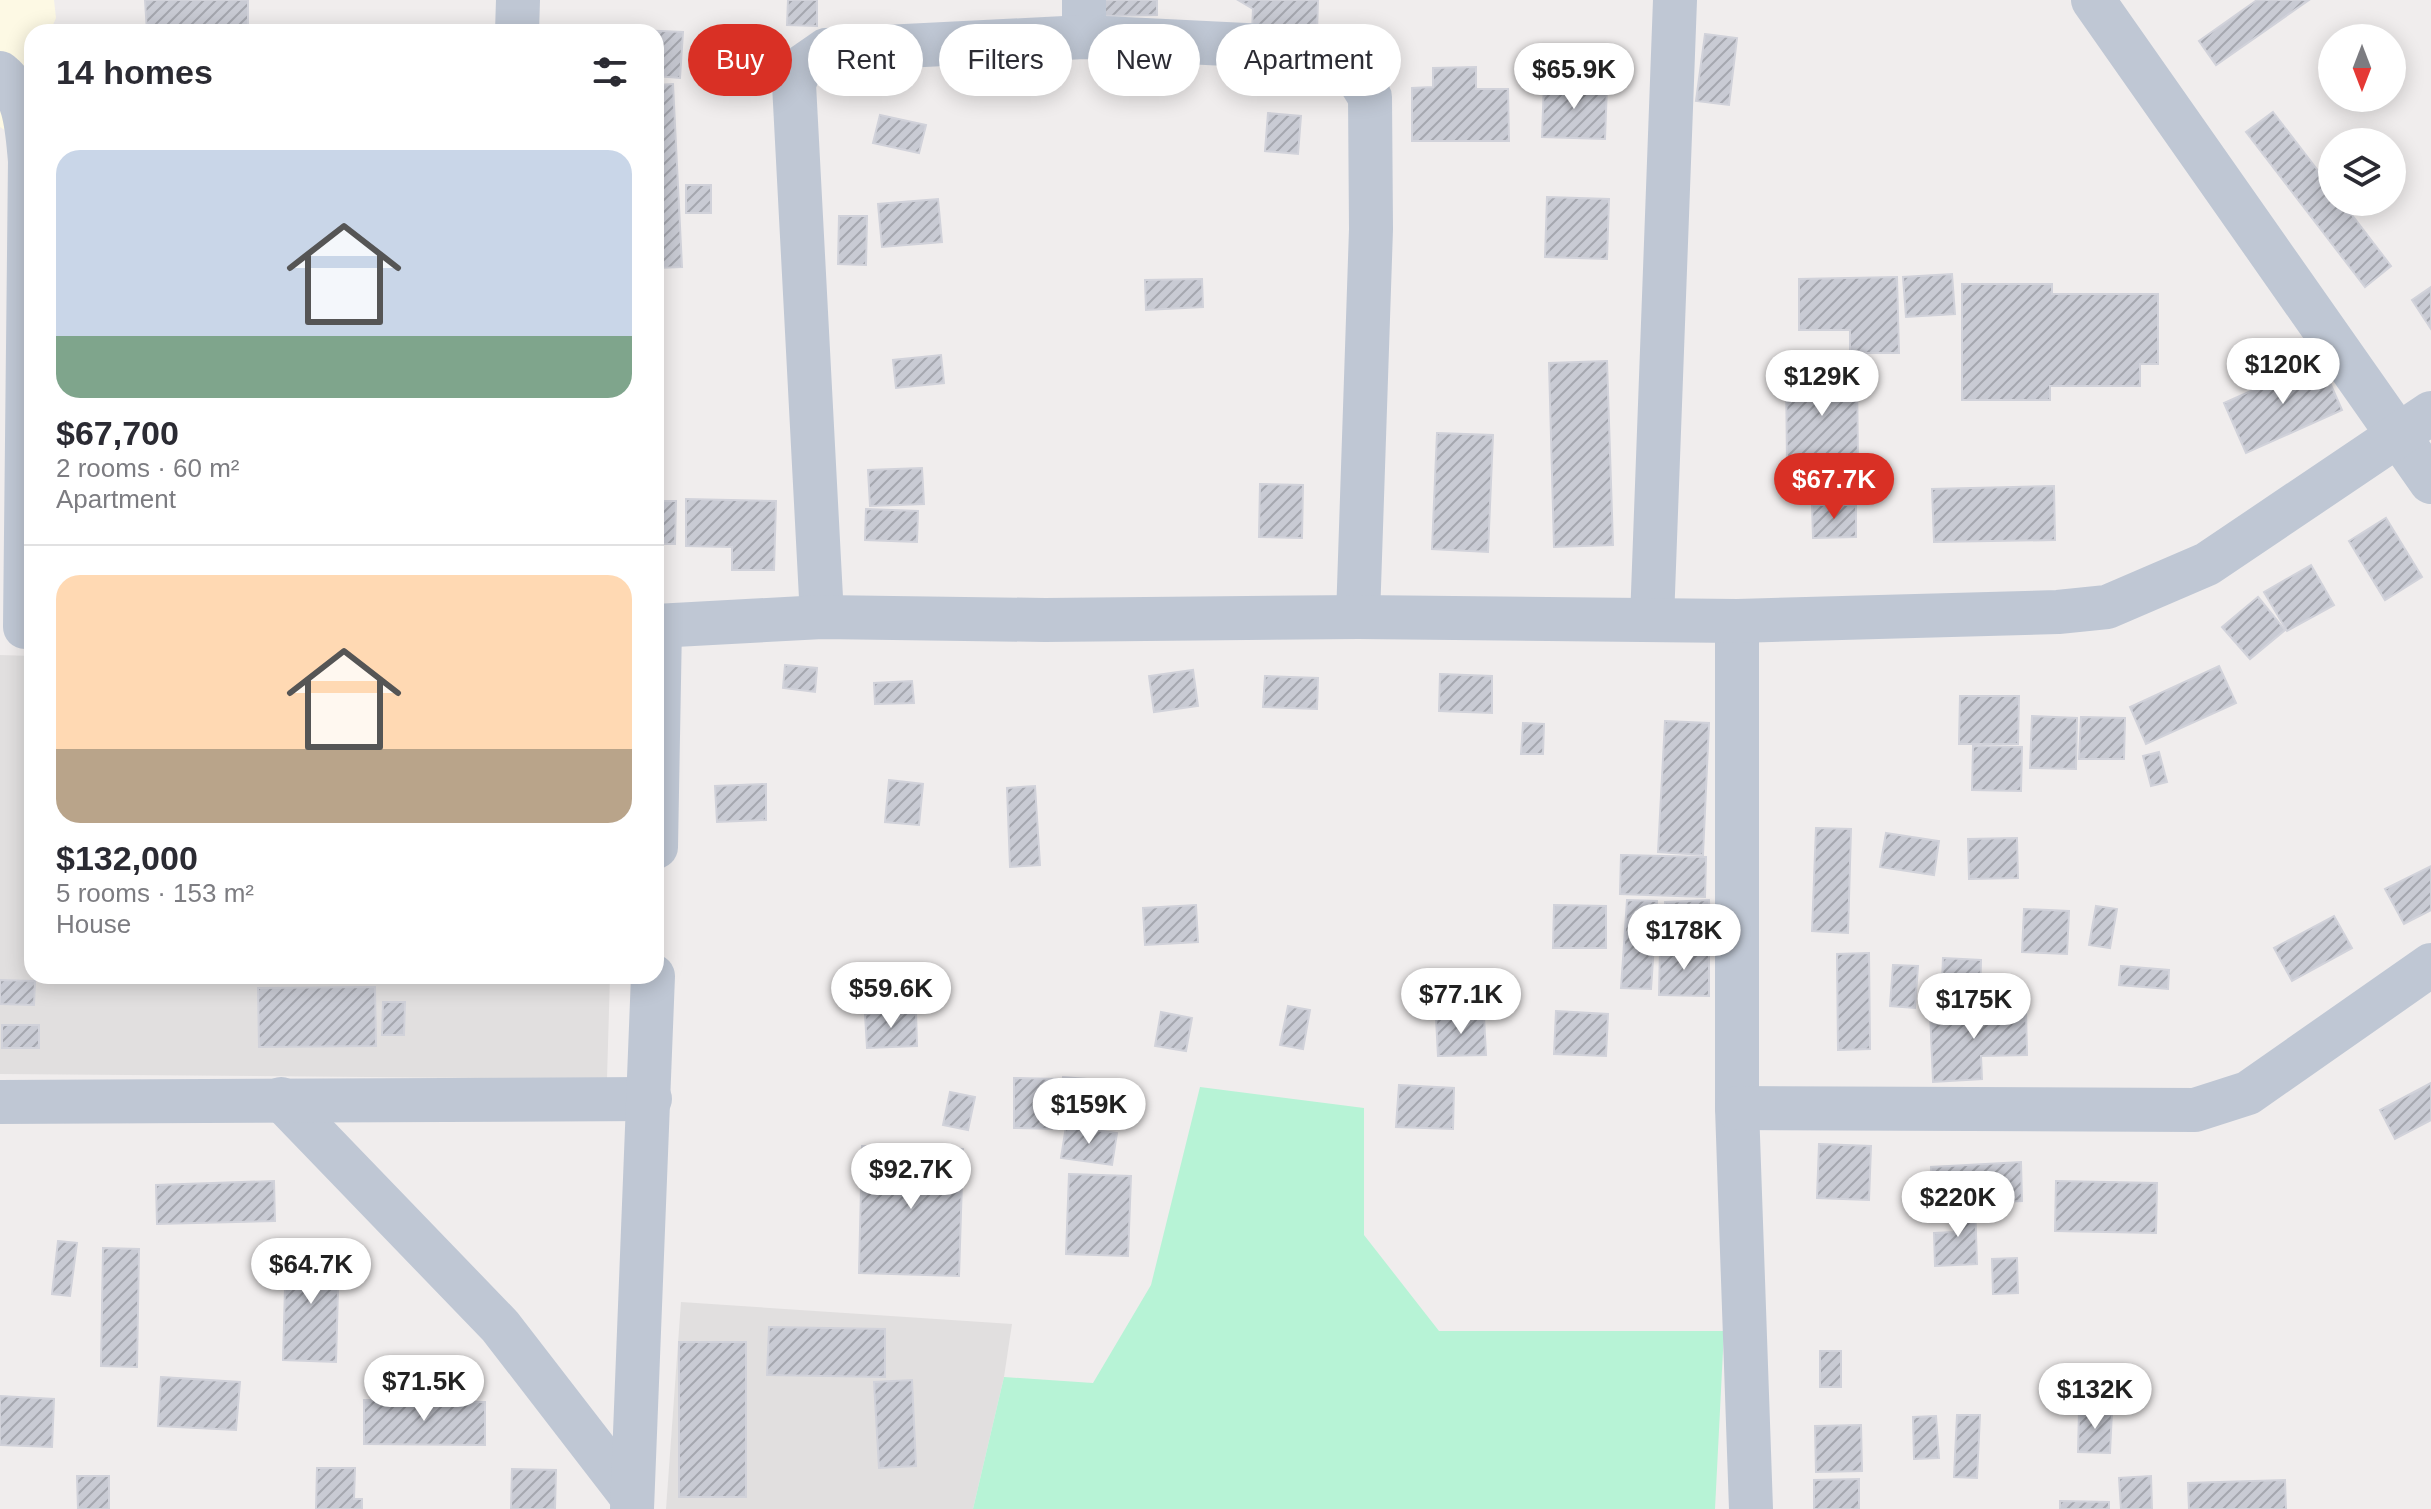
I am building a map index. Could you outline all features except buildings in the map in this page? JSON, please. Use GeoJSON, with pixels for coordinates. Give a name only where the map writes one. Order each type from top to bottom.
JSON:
{"type":"FeatureCollection","features":[{"type":"Feature","properties":{"kind":"street"},"geometry":{"type":"LineString","coordinates":[[517,24],[518,0]]}},
{"type":"Feature","properties":{"kind":"street"},"geometry":{"type":"LineString","coordinates":[[1652,620],[1675,0]]}},
{"type":"Feature","properties":{"kind":"street"},"geometry":{"type":"LineString","coordinates":[[2093,0],[2416,424],[2431,482]]}},
{"type":"Feature","properties":{"kind":"street"},"geometry":{"type":"LineString","coordinates":[[822,617],[794,84],[800,68],[826,50],[1084,18],[1288,47],[1315,57],[1345,57],[1370,97],[1371,229],[1358,617]]}},
{"type":"Feature","properties":{"kind":"street"},"geometry":{"type":"LineString","coordinates":[[0,73],[12,83],[24,114]]}},
{"type":"Feature","properties":{"kind":"street"},"geometry":{"type":"LineString","coordinates":[[19,627],[24,415]]}},
{"type":"Feature","properties":{"kind":"street"},"geometry":{"type":"LineString","coordinates":[[664,626],[822,617],[1737,621],[2058,612],[2107,607],[2207,564],[2416,424]]}},
{"type":"Feature","properties":{"kind":"street"},"geometry":{"type":"LineString","coordinates":[[1737,621],[1737,1108],[1751,1509]]}},
{"type":"Feature","properties":{"kind":"street"},"geometry":{"type":"LineString","coordinates":[[1737,1108],[2195,1110],[2248,1093],[2431,965]]}},
{"type":"Feature","properties":{"kind":"street"},"geometry":{"type":"LineString","coordinates":[[632,1503],[653,984]]}},
{"type":"Feature","properties":{"kind":"street"},"geometry":{"type":"LineString","coordinates":[[281,1099],[500,1326],[632,1503]]}},
{"type":"Feature","properties":{"kind":"street"},"geometry":{"type":"LineString","coordinates":[[0,1102],[650,1099]]}},
{"type":"Feature","properties":{"kind":"shaded area"},"geometry":{"type":"Polygon","coordinates":[[[0,0],[54,0],[56,18],[53,24],[24,24],[24,90],[6,131],[0,127],[0,0]]]}},
{"type":"Feature","properties":{"kind":"shaded area"},"geometry":{"type":"Polygon","coordinates":[[[0,655],[24,656],[24,984],[610,984],[607,1079],[0,1074],[0,655]]]}},
{"type":"Feature","properties":{"kind":"shaded area"},"geometry":{"type":"Polygon","coordinates":[[[681,1302],[1012,1324],[1004,1377],[973,1509],[666,1509],[681,1302]]]}},
{"type":"Feature","properties":{"kind":"green space"},"geometry":{"type":"Polygon","coordinates":[[[1200,1087],[1364,1108],[1364,1235],[1439,1331],[1724,1331],[1715,1509],[973,1509],[1004,1377],[1093,1383],[1151,1285],[1200,1087]]]}}]}
